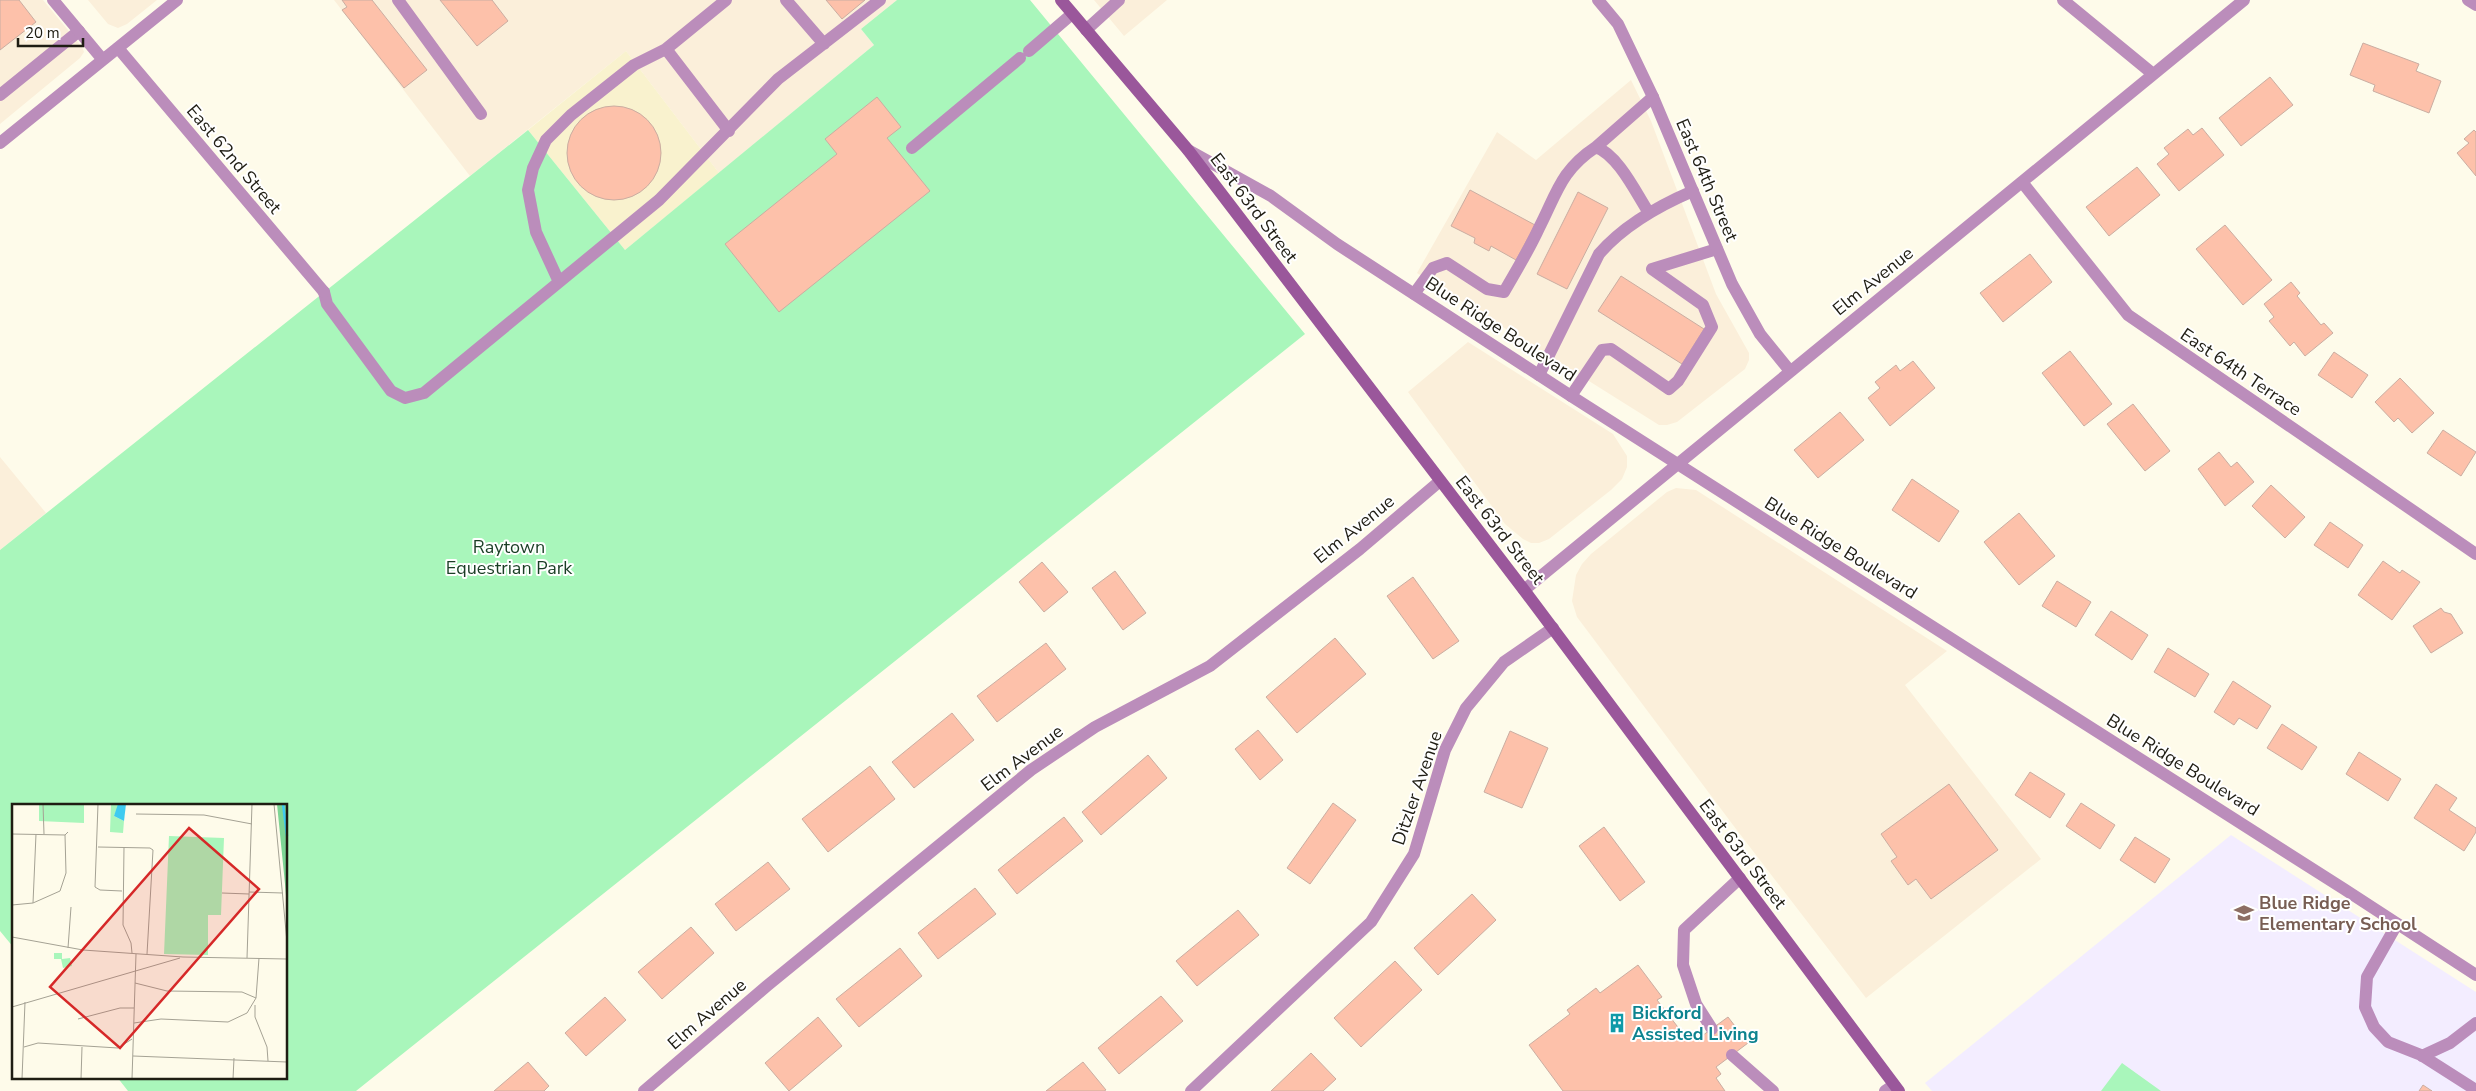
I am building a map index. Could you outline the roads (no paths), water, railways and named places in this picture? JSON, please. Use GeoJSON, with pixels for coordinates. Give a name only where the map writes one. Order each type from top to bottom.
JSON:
{"type":"FeatureCollection","features":[{"type":"Feature","properties":{"kind":"main road","name":"East 63rd Street"},"geometry":{"type":"LineString","coordinates":[[1060,0],[1188,150],[1553,628],[1740,878],[1893,1089]]}},
{"type":"Feature","properties":{"kind":"street"},"geometry":{"type":"LineString","coordinates":[[53,0],[103,60]]}},
{"type":"Feature","properties":{"kind":"street"},"geometry":{"type":"LineString","coordinates":[[0,143],[177,0]]}},
{"type":"Feature","properties":{"kind":"street"},"geometry":{"type":"LineString","coordinates":[[398,0],[481,114]]}},
{"type":"Feature","properties":{"kind":"street"},"geometry":{"type":"LineString","coordinates":[[559,282],[536,232],[528,190],[533,168],[546,140],[571,115],[634,65],[666,49],[726,0]]}},
{"type":"Feature","properties":{"kind":"street"},"geometry":{"type":"LineString","coordinates":[[786,0],[824,44]]}},
{"type":"Feature","properties":{"kind":"street","name":"East 62nd Street"},"geometry":{"type":"LineString","coordinates":[[118,48],[324,292],[327,304],[391,391],[405,398],[424,394],[659,200],[702,155],[729,131],[778,79],[880,0]]}},
{"type":"Feature","properties":{"kind":"street"},"geometry":{"type":"LineString","coordinates":[[1086,30],[1119,0]]}},
{"type":"Feature","properties":{"kind":"street","name":"East 64th Street"},"geometry":{"type":"LineString","coordinates":[[1598,0],[1618,24],[1653,97],[1732,284],[1760,334],[1790,371]]}},
{"type":"Feature","properties":{"kind":"street"},"geometry":{"type":"LineString","coordinates":[[2063,0],[2154,74]]}},
{"type":"Feature","properties":{"kind":"street","name":"Elm Avenue"},"geometry":{"type":"LineString","coordinates":[[1524,590],[2244,0]]}},
{"type":"Feature","properties":{"kind":"street"},"geometry":{"type":"LineString","coordinates":[[2468,0],[2476,5]]}},
{"type":"Feature","properties":{"kind":"street"},"geometry":{"type":"LineString","coordinates":[[912,148],[1072,14]]}},
{"type":"Feature","properties":{"kind":"street"},"geometry":{"type":"LineString","coordinates":[[0,95],[79,31]]}},
{"type":"Feature","properties":{"kind":"street"},"geometry":{"type":"LineString","coordinates":[[666,49],[729,131]]}},
{"type":"Feature","properties":{"kind":"street"},"geometry":{"type":"LineString","coordinates":[[1414,294],[1433,268],[1447,263],[1487,289],[1504,292],[1540,228],[1558,185],[1579,158],[1596,147],[1653,97]]}},
{"type":"Feature","properties":{"kind":"street"},"geometry":{"type":"LineString","coordinates":[[1596,147],[1614,159],[1649,213]]}},
{"type":"Feature","properties":{"kind":"street","name":"Blue Ridge Boulevard"},"geometry":{"type":"LineString","coordinates":[[1188,150],[1271,196],[1337,244],[1676,464],[2476,975]]}},
{"type":"Feature","properties":{"kind":"street","name":"East 64th Terrace"},"geometry":{"type":"LineString","coordinates":[[2022,182],[2128,315],[2476,554]]}},
{"type":"Feature","properties":{"kind":"street"},"geometry":{"type":"LineString","coordinates":[[1539,375],[1599,254],[1611,239],[1661,204],[1692,191]]}},
{"type":"Feature","properties":{"kind":"street"},"geometry":{"type":"LineString","coordinates":[[1571,396],[1602,350],[1611,349],[1669,389],[1678,381],[1712,327],[1703,305],[1652,269],[1717,249]]}},
{"type":"Feature","properties":{"kind":"street","name":"Elm Avenue"},"geometry":{"type":"LineString","coordinates":[[644,1091],[768,985],[1031,770],[1095,727],[1210,666],[1360,548],[1440,481]]}},
{"type":"Feature","properties":{"kind":"street","name":"Ditzler Avenue"},"geometry":{"type":"LineString","coordinates":[[1191,1091],[1370,922],[1414,854],[1445,750],[1466,708],[1504,662],[1553,628]]}},
{"type":"Feature","properties":{"kind":"street"},"geometry":{"type":"LineString","coordinates":[[1712,1028],[1696,1004],[1684,965],[1684,930],[1740,878]]}},
{"type":"Feature","properties":{"kind":"street"},"geometry":{"type":"LineString","coordinates":[[2397,924],[2367,977],[2364,1007],[2374,1027],[2388,1042],[2422,1056],[2476,1090]]}},
{"type":"Feature","properties":{"kind":"street"},"geometry":{"type":"LineString","coordinates":[[2422,1056],[2450,1043],[2476,1023]]}},
{"type":"Feature","properties":{"kind":"street"},"geometry":{"type":"LineString","coordinates":[[1732,1055],[1773,1091]]}},
{"type":"Feature","properties":{"kind":"place","name":"Blue Ridge Elementary School"},"geometry":{"type":"Point","coordinates":[2244,913]}},
{"type":"Feature","properties":{"kind":"place","name":"Bickford Assisted Living"},"geometry":{"type":"Point","coordinates":[1617,1023]}},
{"type":"Feature","properties":{"kind":"park label","name":"Raytown Equestrian Park"},"geometry":{"type":"Point","coordinates":[509,557]}}]}
